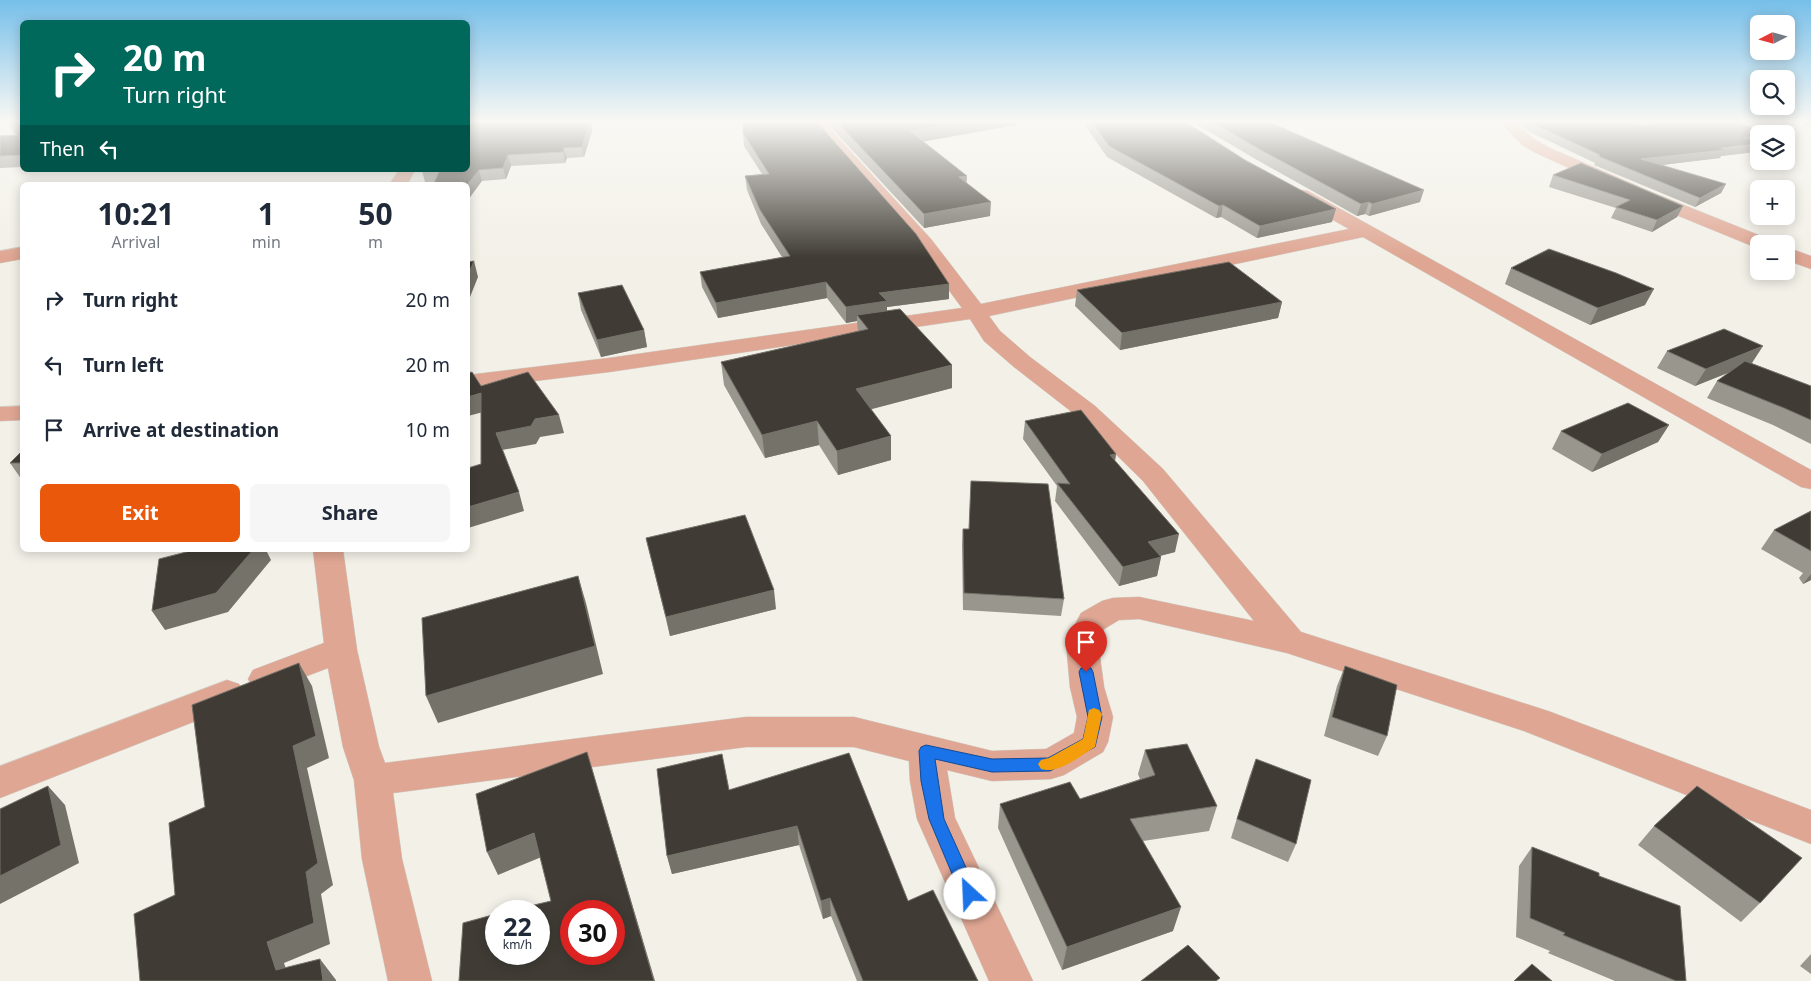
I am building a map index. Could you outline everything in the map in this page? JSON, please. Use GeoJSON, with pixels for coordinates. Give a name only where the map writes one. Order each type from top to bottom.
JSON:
{"type":"FeatureCollection","features":[{"type":"Feature","properties":{"kind":"street"},"geometry":{"type":"LineString","coordinates":[[856,167],[924,244],[992,336],[1022,362],[1086,411],[1153,475],[1289,641]]}},
{"type":"Feature","properties":{"kind":"street"},"geometry":{"type":"LineString","coordinates":[[1580,167],[1750,238]]}},
{"type":"Feature","properties":{"kind":"street"},"geometry":{"type":"LineString","coordinates":[[1283,184],[1811,481]]}},
{"type":"Feature","properties":{"kind":"street"},"geometry":{"type":"LineString","coordinates":[[470,382],[609,365],[976,312],[1366,231]]}},
{"type":"Feature","properties":{"kind":"street"},"geometry":{"type":"LineString","coordinates":[[0,257],[20,253]]}},
{"type":"Feature","properties":{"kind":"street"},"geometry":{"type":"LineString","coordinates":[[1795,257],[1811,263]]}},
{"type":"Feature","properties":{"kind":"street"},"geometry":{"type":"LineString","coordinates":[[0,414],[20,413]]}},
{"type":"Feature","properties":{"kind":"street"},"geometry":{"type":"LineString","coordinates":[[328,552],[341,650],[361,748],[373,780],[382,859],[410,981]]}},
{"type":"Feature","properties":{"kind":"street"},"geometry":{"type":"LineString","coordinates":[[373,780],[746,732],[854,732],[992,766],[1050,764],[1090,742],[1095,717],[1087,687],[1082,642],[1092,622],[1113,609],[1139,608],[1289,641],[1536,721],[1811,827]]}},
{"type":"Feature","properties":{"kind":"street"},"geometry":{"type":"LineString","coordinates":[[0,782],[341,650]]}},
{"type":"Feature","properties":{"kind":"street"},"geometry":{"type":"LineString","coordinates":[[926,751],[936,819],[1011,981]]}},
{"type":"Feature","properties":{"kind":"building"},"geometry":{"type":"Polygon","coordinates":[[[470,167],[503,167],[479,170],[469,182],[434,182],[439,172],[470,172],[470,167]]]}},
{"type":"Feature","properties":{"kind":"building"},"geometry":{"type":"Polygon","coordinates":[[[764,167],[857,167],[916,234],[949,284],[879,293],[887,301],[846,307],[826,282],[716,303],[700,272],[790,256],[760,210],[745,176],[769,174],[764,167]]]}},
{"type":"Feature","properties":{"kind":"building"},"geometry":{"type":"Polygon","coordinates":[[[879,167],[955,167],[967,176],[959,177],[991,202],[924,214],[879,167]]]}},
{"type":"Feature","properties":{"kind":"building"},"geometry":{"type":"Polygon","coordinates":[[[1147,167],[1258,167],[1336,209],[1260,226],[1223,205],[1219,206],[1147,167]]]}},
{"type":"Feature","properties":{"kind":"building"},"geometry":{"type":"Polygon","coordinates":[[[1292,167],[1371,167],[1424,190],[1372,204],[1369,202],[1361,204],[1292,167]]]}},
{"type":"Feature","properties":{"kind":"building"},"geometry":{"type":"Polygon","coordinates":[[[1572,167],[1590,167],[1683,206],[1657,220],[1616,207],[1630,200],[1553,175],[1572,167]]]}},
{"type":"Feature","properties":{"kind":"building"},"geometry":{"type":"Polygon","coordinates":[[[1624,167],[1667,167],[1726,184],[1700,198],[1624,167]]]}},
{"type":"Feature","properties":{"kind":"building"},"geometry":{"type":"Polygon","coordinates":[[[1549,249],[1654,289],[1598,308],[1511,268],[1549,249]]]}},
{"type":"Feature","properties":{"kind":"building"},"geometry":{"type":"Polygon","coordinates":[[[474,261],[470,270],[470,262],[474,261]]]}},
{"type":"Feature","properties":{"kind":"building"},"geometry":{"type":"Polygon","coordinates":[[[1229,262],[1282,302],[1122,333],[1077,290],[1229,262]]]}},
{"type":"Feature","properties":{"kind":"building"},"geometry":{"type":"Polygon","coordinates":[[[622,285],[644,330],[597,340],[578,293],[622,285]]]}},
{"type":"Feature","properties":{"kind":"building"},"geometry":{"type":"Polygon","coordinates":[[[900,309],[952,365],[856,389],[891,436],[837,451],[817,421],[762,435],[721,362],[868,329],[857,315],[900,309]]]}},
{"type":"Feature","properties":{"kind":"building"},"geometry":{"type":"Polygon","coordinates":[[[1724,329],[1763,346],[1706,369],[1667,351],[1724,329]]]}},
{"type":"Feature","properties":{"kind":"building"},"geometry":{"type":"Polygon","coordinates":[[[1745,361],[1811,386],[1811,420],[1717,381],[1745,361]]]}},
{"type":"Feature","properties":{"kind":"building"},"geometry":{"type":"Polygon","coordinates":[[[470,372],[472,372],[481,386],[528,372],[559,415],[535,419],[531,426],[496,433],[519,492],[470,506],[470,467],[481,464],[481,393],[470,396],[470,372]]]}},
{"type":"Feature","properties":{"kind":"building"},"geometry":{"type":"Polygon","coordinates":[[[1628,403],[1669,425],[1602,454],[1561,431],[1628,403]]]}},
{"type":"Feature","properties":{"kind":"building"},"geometry":{"type":"Polygon","coordinates":[[[1081,410],[1116,454],[1110,455],[1179,534],[1148,542],[1161,557],[1123,567],[1057,483],[1070,484],[1025,421],[1081,410]]]}},
{"type":"Feature","properties":{"kind":"building"},"geometry":{"type":"Polygon","coordinates":[[[20,453],[20,463],[10,463],[20,453]]]}},
{"type":"Feature","properties":{"kind":"building"},"geometry":{"type":"Polygon","coordinates":[[[971,481],[1048,484],[1064,599],[964,593],[963,529],[969,529],[971,481]]]}},
{"type":"Feature","properties":{"kind":"building"},"geometry":{"type":"Polygon","coordinates":[[[1811,511],[1811,551],[1774,530],[1811,511]]]}},
{"type":"Feature","properties":{"kind":"building"},"geometry":{"type":"Polygon","coordinates":[[[745,515],[774,590],[666,617],[646,538],[745,515]]]}},
{"type":"Feature","properties":{"kind":"building"},"geometry":{"type":"Polygon","coordinates":[[[186,552],[251,552],[216,593],[152,611],[159,559],[186,552]]]}},
{"type":"Feature","properties":{"kind":"building"},"geometry":{"type":"Polygon","coordinates":[[[578,576],[595,646],[426,696],[422,618],[578,576]]]}},
{"type":"Feature","properties":{"kind":"building"},"geometry":{"type":"Polygon","coordinates":[[[299,663],[316,736],[293,746],[318,863],[306,872],[314,923],[267,942],[276,970],[320,959],[323,981],[140,981],[134,914],[175,895],[169,823],[205,807],[192,705],[299,663]]]}},
{"type":"Feature","properties":{"kind":"building"},"geometry":{"type":"Polygon","coordinates":[[[1345,666],[1397,685],[1387,736],[1332,717],[1345,666]]]}},
{"type":"Feature","properties":{"kind":"building"},"geometry":{"type":"Polygon","coordinates":[[[1187,744],[1217,806],[1130,819],[1181,907],[1067,947],[1000,804],[1070,782],[1080,799],[1155,775],[1145,750],[1187,744]]]}},
{"type":"Feature","properties":{"kind":"building"},"geometry":{"type":"Polygon","coordinates":[[[587,752],[654,981],[459,981],[463,923],[485,917],[485,965],[550,965],[551,901],[534,833],[487,852],[476,794],[587,752]]]}},
{"type":"Feature","properties":{"kind":"building"},"geometry":{"type":"Polygon","coordinates":[[[849,753],[908,901],[933,890],[978,981],[863,981],[830,898],[821,901],[797,826],[667,856],[657,769],[722,754],[729,790],[849,753]]]}},
{"type":"Feature","properties":{"kind":"building"},"geometry":{"type":"Polygon","coordinates":[[[1256,759],[1311,780],[1296,844],[1237,819],[1256,759]]]}},
{"type":"Feature","properties":{"kind":"building"},"geometry":{"type":"Polygon","coordinates":[[[48,786],[61,845],[0,876],[0,809],[48,786]]]}},
{"type":"Feature","properties":{"kind":"building"},"geometry":{"type":"Polygon","coordinates":[[[1697,786],[1802,858],[1760,903],[1654,826],[1697,786]]]}},
{"type":"Feature","properties":{"kind":"building"},"geometry":{"type":"Polygon","coordinates":[[[1532,847],[1599,873],[1599,876],[1680,906],[1686,981],[1676,981],[1563,935],[1565,933],[1530,918],[1532,847]]]}},
{"type":"Feature","properties":{"kind":"building"},"geometry":{"type":"Polygon","coordinates":[[[1188,945],[1220,978],[1216,981],[1141,981],[1188,945]]]}},
{"type":"Feature","properties":{"kind":"building"},"geometry":{"type":"Polygon","coordinates":[[[1532,964],[1552,981],[1514,981],[1532,964]]]}},
{"type":"Feature","properties":{"kind":"slow traffic"},"geometry":{"type":"LineString","coordinates":[[1046,764],[1050,764],[1090,742],[1094,714]]}},
{"type":"Feature","properties":{"kind":"route"},"geometry":{"type":"LineString","coordinates":[[970,894],[936,819],[926,751],[992,766],[1050,764],[1090,742],[1095,717],[1087,687],[1086,672]]}}]}
